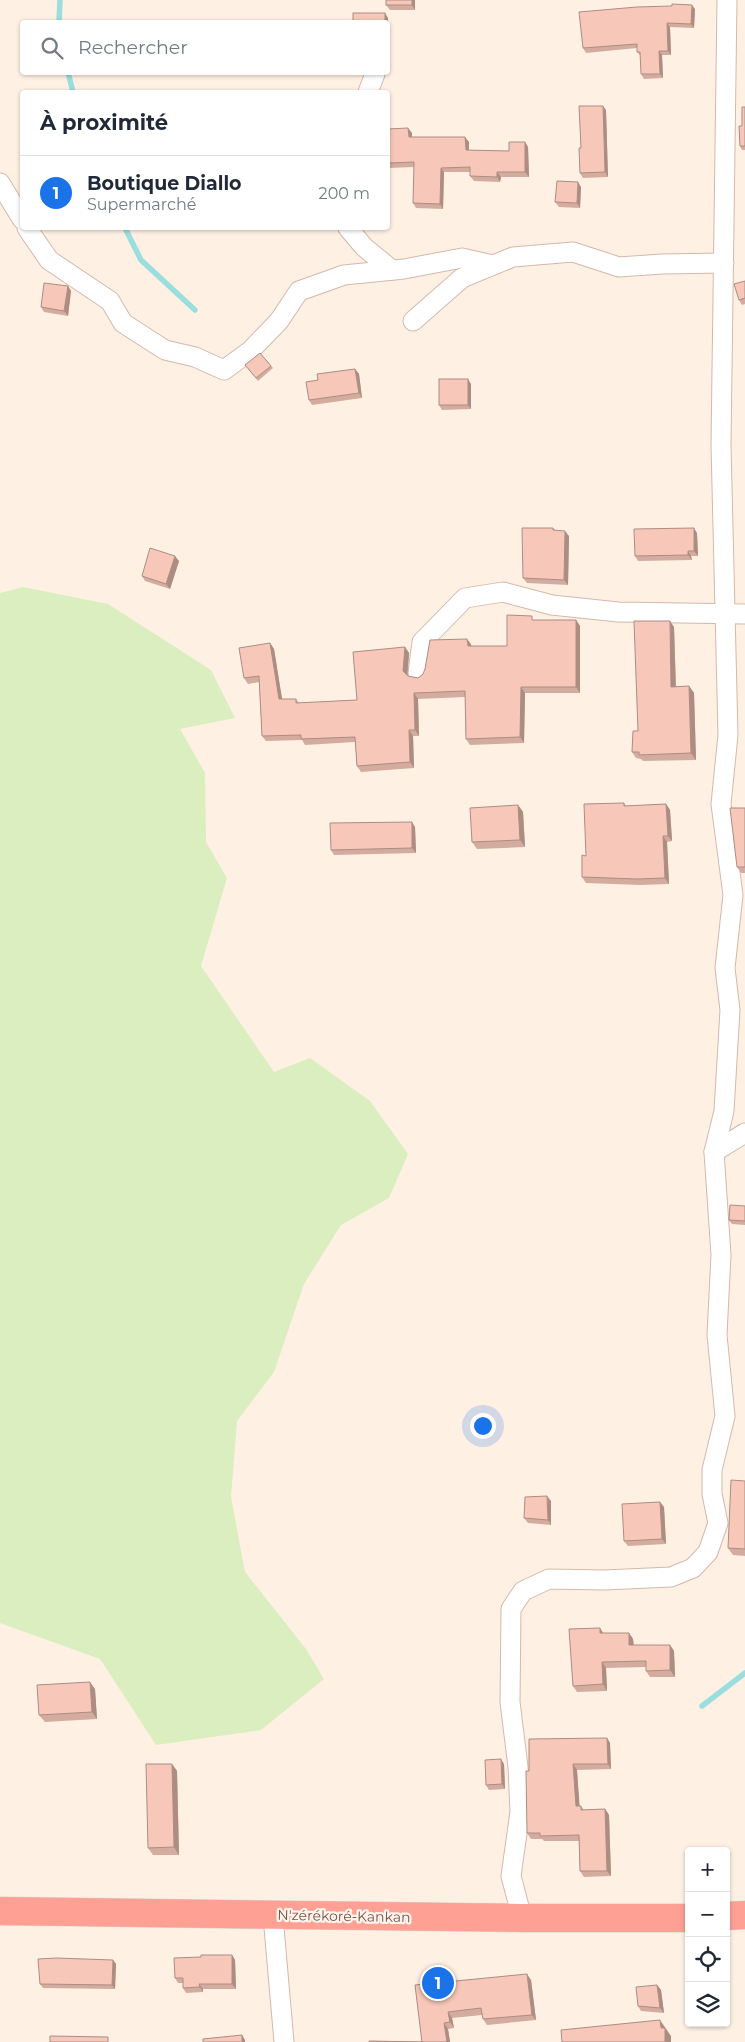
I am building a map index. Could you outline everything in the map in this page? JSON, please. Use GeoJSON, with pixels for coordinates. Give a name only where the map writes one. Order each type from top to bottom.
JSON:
{"type":"FeatureCollection","features":[{"type":"Feature","properties":{"kind":"highway","name":"N'zérékoré-Kankan"},"geometry":{"type":"LineString","coordinates":[[0,1911],[273,1916],[685,1918]]}},
{"type":"Feature","properties":{"kind":"highway"},"geometry":{"type":"LineString","coordinates":[[730,1916],[745,1915]]}},
{"type":"Feature","properties":{"kind":"street"},"geometry":{"type":"LineString","coordinates":[[522,1918],[511,1876],[520,1812],[518,1767],[510,1702],[511,1609],[523,1591],[549,1579],[671,1578],[693,1568],[708,1552],[718,1523],[712,1494],[712,1470],[724,1416],[717,1334],[720,1255],[714,1152],[724,1111],[730,1010],[726,968],[733,896],[721,804],[728,735],[721,445],[727,0]]}},
{"type":"Feature","properties":{"kind":"street"},"geometry":{"type":"LineString","coordinates":[[369,90],[375,75]]}},
{"type":"Feature","properties":{"kind":"street"},"geometry":{"type":"LineString","coordinates":[[0,183],[20,216]]}},
{"type":"Feature","properties":{"kind":"street"},"geometry":{"type":"LineString","coordinates":[[28,230],[49,260],[110,301],[123,323],[166,350],[195,357],[224,370],[250,351],[268,333],[299,291],[344,275],[392,270],[462,258],[493,265]]}},
{"type":"Feature","properties":{"kind":"street"},"geometry":{"type":"LineString","coordinates":[[350,230],[364,247],[392,270]]}},
{"type":"Feature","properties":{"kind":"street"},"geometry":{"type":"LineString","coordinates":[[413,321],[462,278],[513,257],[573,252],[619,267],[724,263]]}},
{"type":"Feature","properties":{"kind":"street"},"geometry":{"type":"LineString","coordinates":[[418,673],[422,642],[465,598],[503,592],[552,605],[618,612],[745,614]]}},
{"type":"Feature","properties":{"kind":"street"},"geometry":{"type":"LineString","coordinates":[[714,1152],[745,1133]]}},
{"type":"Feature","properties":{"kind":"street"},"geometry":{"type":"LineString","coordinates":[[273,1916],[284,2042]]}},
{"type":"Feature","properties":{"kind":"green space"},"geometry":{"type":"Polygon","coordinates":[[[23,587],[108,604],[211,670],[235,718],[180,729],[205,773],[206,842],[227,878],[201,966],[274,1072],[310,1058],[370,1101],[408,1154],[389,1198],[341,1225],[304,1284],[274,1372],[237,1421],[231,1497],[245,1572],[306,1649],[324,1679],[261,1730],[156,1745],[100,1659],[0,1623],[0,593],[23,587]]]}},
{"type":"Feature","properties":{"kind":"building"},"geometry":{"type":"Polygon","coordinates":[[[386,0],[412,0],[412,5],[386,5],[386,0]]]}},
{"type":"Feature","properties":{"kind":"building"},"geometry":{"type":"Polygon","coordinates":[[[672,4],[692,5],[691,24],[667,23],[668,51],[659,51],[660,74],[641,74],[640,52],[637,52],[637,44],[583,48],[579,12],[672,6],[672,4]]]}},
{"type":"Feature","properties":{"kind":"building"},"geometry":{"type":"Polygon","coordinates":[[[353,13],[385,13],[385,20],[353,20],[353,13]]]}},
{"type":"Feature","properties":{"kind":"building"},"geometry":{"type":"Polygon","coordinates":[[[579,106],[603,106],[605,172],[580,173],[579,106]]]}},
{"type":"Feature","properties":{"kind":"building"},"geometry":{"type":"Polygon","coordinates":[[[742,107],[745,107],[745,146],[740,146],[739,126],[742,126],[742,107]]]}},
{"type":"Feature","properties":{"kind":"building"},"geometry":{"type":"Polygon","coordinates":[[[408,128],[409,137],[465,137],[466,150],[509,151],[509,142],[525,142],[525,172],[497,172],[497,177],[470,176],[470,167],[441,168],[440,204],[413,203],[414,162],[390,163],[390,129],[408,128]]]}},
{"type":"Feature","properties":{"kind":"building"},"geometry":{"type":"Polygon","coordinates":[[[557,181],[578,182],[577,203],[555,202],[557,181]]]}},
{"type":"Feature","properties":{"kind":"building"},"geometry":{"type":"Polygon","coordinates":[[[745,281],[745,298],[739,300],[734,284],[745,281]]]}},
{"type":"Feature","properties":{"kind":"building"},"geometry":{"type":"Polygon","coordinates":[[[44,283],[68,286],[64,311],[41,307],[44,283]]]}},
{"type":"Feature","properties":{"kind":"building"},"geometry":{"type":"Polygon","coordinates":[[[260,353],[271,366],[256,378],[245,365],[260,353]]]}},
{"type":"Feature","properties":{"kind":"building"},"geometry":{"type":"Polygon","coordinates":[[[355,369],[359,393],[309,400],[306,382],[318,380],[317,374],[355,369]]]}},
{"type":"Feature","properties":{"kind":"building"},"geometry":{"type":"Polygon","coordinates":[[[439,379],[468,379],[468,405],[439,405],[439,379]]]}},
{"type":"Feature","properties":{"kind":"building"},"geometry":{"type":"Polygon","coordinates":[[[522,528],[553,528],[553,530],[565,531],[564,580],[523,578],[522,528]]]}},
{"type":"Feature","properties":{"kind":"building"},"geometry":{"type":"Polygon","coordinates":[[[694,528],[694,551],[688,551],[688,555],[635,556],[634,529],[694,528]]]}},
{"type":"Feature","properties":{"kind":"building"},"geometry":{"type":"Polygon","coordinates":[[[150,548],[175,556],[166,584],[142,576],[150,548]]]}},
{"type":"Feature","properties":{"kind":"building"},"geometry":{"type":"Polygon","coordinates":[[[507,615],[532,616],[532,620],[576,620],[576,687],[521,687],[520,737],[466,739],[465,691],[414,693],[415,730],[409,730],[410,762],[357,766],[355,737],[301,739],[301,735],[262,736],[259,676],[244,678],[239,648],[270,643],[279,699],[296,699],[296,703],[357,700],[353,652],[405,647],[403,671],[408,676],[418,678],[425,669],[430,640],[467,639],[468,646],[507,646],[507,615]]]}},
{"type":"Feature","properties":{"kind":"building"},"geometry":{"type":"Polygon","coordinates":[[[634,621],[670,621],[671,687],[689,686],[691,753],[639,755],[639,752],[632,752],[633,731],[638,731],[634,621]]]}},
{"type":"Feature","properties":{"kind":"building"},"geometry":{"type":"Polygon","coordinates":[[[624,803],[624,806],[666,804],[668,836],[663,836],[665,878],[582,877],[582,855],[586,856],[584,804],[624,803]]]}},
{"type":"Feature","properties":{"kind":"building"},"geometry":{"type":"Polygon","coordinates":[[[518,805],[520,840],[472,842],[470,808],[518,805]]]}},
{"type":"Feature","properties":{"kind":"building"},"geometry":{"type":"Polygon","coordinates":[[[730,808],[745,808],[745,867],[737,867],[730,808]]]}},
{"type":"Feature","properties":{"kind":"building"},"geometry":{"type":"Polygon","coordinates":[[[412,822],[412,848],[331,850],[330,823],[412,822]]]}},
{"type":"Feature","properties":{"kind":"building"},"geometry":{"type":"Polygon","coordinates":[[[730,1205],[745,1206],[745,1221],[729,1220],[730,1205]]]}},
{"type":"Feature","properties":{"kind":"building"},"geometry":{"type":"Polygon","coordinates":[[[731,1480],[745,1481],[745,1549],[728,1548],[731,1480]]]}},
{"type":"Feature","properties":{"kind":"building"},"geometry":{"type":"Polygon","coordinates":[[[547,1496],[548,1520],[524,1518],[525,1497],[547,1496]]]}},
{"type":"Feature","properties":{"kind":"building"},"geometry":{"type":"Polygon","coordinates":[[[660,1502],[662,1539],[624,1541],[622,1504],[660,1502]]]}},
{"type":"Feature","properties":{"kind":"building"},"geometry":{"type":"Polygon","coordinates":[[[600,1628],[600,1633],[629,1633],[629,1645],[670,1645],[670,1670],[646,1671],[646,1661],[602,1662],[603,1684],[573,1686],[569,1629],[600,1628]]]}},
{"type":"Feature","properties":{"kind":"building"},"geometry":{"type":"Polygon","coordinates":[[[90,1682],[92,1712],[39,1715],[37,1685],[90,1682]]]}},
{"type":"Feature","properties":{"kind":"building"},"geometry":{"type":"Polygon","coordinates":[[[607,1738],[608,1764],[573,1764],[576,1806],[581,1806],[581,1810],[605,1809],[607,1871],[580,1871],[579,1835],[540,1836],[540,1833],[527,1833],[526,1771],[529,1771],[529,1739],[607,1738]]]}},
{"type":"Feature","properties":{"kind":"building"},"geometry":{"type":"Polygon","coordinates":[[[501,1759],[502,1784],[486,1785],[485,1760],[501,1759]]]}},
{"type":"Feature","properties":{"kind":"building"},"geometry":{"type":"Polygon","coordinates":[[[146,1764],[172,1764],[174,1847],[148,1848],[146,1764]]]}},
{"type":"Feature","properties":{"kind":"building"},"geometry":{"type":"Polygon","coordinates":[[[201,1955],[232,1955],[232,1984],[199,1984],[200,1987],[183,1988],[183,1978],[175,1978],[174,1958],[201,1957],[201,1955]]]}},
{"type":"Feature","properties":{"kind":"building"},"geometry":{"type":"Polygon","coordinates":[[[38,1959],[113,1960],[112,1985],[40,1984],[38,1959]]]}},
{"type":"Feature","properties":{"kind":"building"},"geometry":{"type":"Polygon","coordinates":[[[527,1974],[532,2015],[483,2019],[481,2008],[448,2012],[450,2022],[444,2023],[447,2042],[422,2042],[415,1985],[527,1974]]]}},
{"type":"Feature","properties":{"kind":"building"},"geometry":{"type":"Polygon","coordinates":[[[657,1985],[660,2008],[638,2006],[636,1987],[657,1985]]]}},
{"type":"Feature","properties":{"kind":"building"},"geometry":{"type":"Polygon","coordinates":[[[660,2020],[661,2028],[665,2028],[665,2042],[562,2042],[561,2030],[660,2020]]]}},
{"type":"Feature","properties":{"kind":"building"},"geometry":{"type":"Polygon","coordinates":[[[242,2035],[242,2042],[203,2042],[203,2039],[242,2035]]]}},
{"type":"Feature","properties":{"kind":"building"},"geometry":{"type":"Polygon","coordinates":[[[50,2036],[108,2037],[108,2042],[50,2042],[50,2036]]]}},
{"type":"Feature","properties":{"kind":"building"},"geometry":{"type":"Polygon","coordinates":[[[369,2041],[422,2042],[369,2042],[369,2041]]]}},
{"type":"Feature","properties":{"kind":"waterway"},"geometry":{"type":"LineString","coordinates":[[59,20],[60,0]]}},
{"type":"Feature","properties":{"kind":"waterway"},"geometry":{"type":"LineString","coordinates":[[69,75],[72,90]]}},
{"type":"Feature","properties":{"kind":"waterway"},"geometry":{"type":"LineString","coordinates":[[126,230],[141,260],[195,310]]}},
{"type":"Feature","properties":{"kind":"waterway"},"geometry":{"type":"LineString","coordinates":[[702,1706],[745,1673]]}},
{"type":"Feature","properties":{"kind":"place","name":"Boutique Diallo"},"geometry":{"type":"Point","coordinates":[438,1983]}}]}
